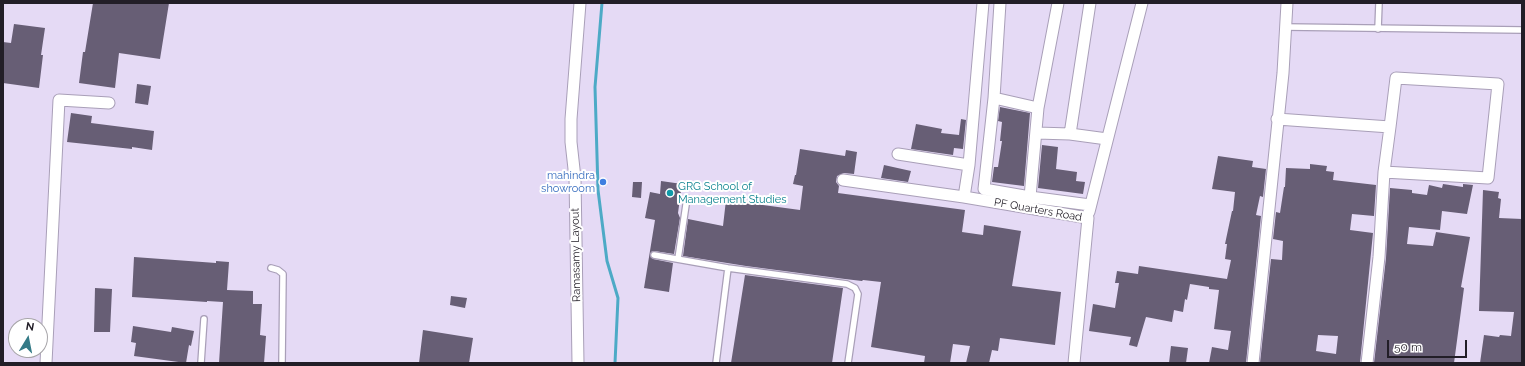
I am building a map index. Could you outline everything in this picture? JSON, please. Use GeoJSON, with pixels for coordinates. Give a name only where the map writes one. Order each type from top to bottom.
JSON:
{"type":"FeatureCollection","features":[{"type":"Feature","properties":{"kind":"street","name":"Ramasamy Layout"},"geometry":{"type":"LineString","coordinates":[[578,363],[575,178],[571,142],[571,119],[580,3]]}},
{"type":"Feature","properties":{"kind":"street"},"geometry":{"type":"LineString","coordinates":[[964,197],[969,165],[983,3]]}},
{"type":"Feature","properties":{"kind":"street"},"geometry":{"type":"LineString","coordinates":[[1000,3],[994,98],[984,189],[1090,205]]}},
{"type":"Feature","properties":{"kind":"street"},"geometry":{"type":"LineString","coordinates":[[1030,197],[1037,133],[1038,108],[1058,3]]}},
{"type":"Feature","properties":{"kind":"street"},"geometry":{"type":"LineString","coordinates":[[1070,134],[1090,3]]}},
{"type":"Feature","properties":{"kind":"street"},"geometry":{"type":"LineString","coordinates":[[1088,218],[1090,205],[1142,3]]}},
{"type":"Feature","properties":{"kind":"street"},"geometry":{"type":"LineString","coordinates":[[1253,363],[1277,119],[1283,73],[1287,3]]}},
{"type":"Feature","properties":{"kind":"street"},"geometry":{"type":"LineString","coordinates":[[1367,363],[1379,257],[1384,172],[1396,78],[1498,84],[1488,178],[1384,172]]}},
{"type":"Feature","properties":{"kind":"street"},"geometry":{"type":"LineString","coordinates":[[994,98],[1038,108]]}},
{"type":"Feature","properties":{"kind":"street"},"geometry":{"type":"LineString","coordinates":[[46,363],[59,100],[109,103]]}},
{"type":"Feature","properties":{"kind":"street"},"geometry":{"type":"LineString","coordinates":[[1277,119],[1390,127]]}},
{"type":"Feature","properties":{"kind":"street"},"geometry":{"type":"LineString","coordinates":[[1037,133],[1070,134],[1107,139]]}},
{"type":"Feature","properties":{"kind":"street"},"geometry":{"type":"LineString","coordinates":[[898,154],[969,165]]}},
{"type":"Feature","properties":{"kind":"street","name":"PF Quarters Road"},"geometry":{"type":"LineString","coordinates":[[843,180],[964,197],[1088,218],[1074,363]]}},
{"type":"Feature","properties":{"kind":"lane"},"geometry":{"type":"LineString","coordinates":[[1378,29],[1379,3]]}},
{"type":"Feature","properties":{"kind":"lane"},"geometry":{"type":"LineString","coordinates":[[1286,27],[1522,30]]}},
{"type":"Feature","properties":{"kind":"lane"},"geometry":{"type":"LineString","coordinates":[[678,259],[687,198]]}},
{"type":"Feature","properties":{"kind":"lane"},"geometry":{"type":"LineString","coordinates":[[654,256],[728,268],[847,284],[855,288],[858,294],[848,363]]}},
{"type":"Feature","properties":{"kind":"lane"},"geometry":{"type":"LineString","coordinates":[[270,268],[278,270],[283,274],[282,363]]}},
{"type":"Feature","properties":{"kind":"lane"},"geometry":{"type":"LineString","coordinates":[[716,363],[728,268]]}},
{"type":"Feature","properties":{"kind":"lane"},"geometry":{"type":"LineString","coordinates":[[201,363],[204,319]]}},
{"type":"Feature","properties":{"kind":"building"},"geometry":{"type":"Polygon","coordinates":[[[93,3],[169,3],[160,59],[119,53],[115,88],[79,83],[83,52],[85,52],[93,3]]]}},
{"type":"Feature","properties":{"kind":"building"},"geometry":{"type":"Polygon","coordinates":[[[14,24],[45,28],[41,55],[43,55],[39,88],[3,83],[3,42],[11,43],[14,24]]]}},
{"type":"Feature","properties":{"kind":"building"},"geometry":{"type":"Polygon","coordinates":[[[137,84],[151,86],[148,105],[135,103],[137,84]]]}},
{"type":"Feature","properties":{"kind":"building"},"geometry":{"type":"Polygon","coordinates":[[[1000,107],[1030,113],[1024,186],[992,182],[994,167],[998,167],[1002,141],[1000,141],[1002,122],[998,121],[1000,107]]]}},
{"type":"Feature","properties":{"kind":"building"},"geometry":{"type":"Polygon","coordinates":[[[71,113],[92,116],[91,123],[154,131],[152,150],[67,142],[71,113]]]}},
{"type":"Feature","properties":{"kind":"building"},"geometry":{"type":"Polygon","coordinates":[[[961,119],[966,120],[963,149],[954,148],[953,155],[911,149],[916,124],[942,129],[941,133],[959,135],[961,119]]]}},
{"type":"Feature","properties":{"kind":"building"},"geometry":{"type":"Polygon","coordinates":[[[1042,145],[1058,147],[1056,169],[1077,172],[1076,181],[1085,182],[1083,194],[1038,188],[1042,145]]]}},
{"type":"Feature","properties":{"kind":"building"},"geometry":{"type":"Polygon","coordinates":[[[800,149],[845,156],[846,150],[857,152],[854,174],[844,173],[837,176],[836,182],[839,186],[838,193],[965,210],[962,232],[983,235],[984,225],[1021,231],[1012,286],[1061,292],[1055,345],[1000,338],[998,351],[992,350],[989,363],[966,363],[970,346],[953,344],[950,363],[924,363],[925,356],[871,347],[881,282],[845,279],[746,266],[683,256],[688,219],[723,226],[726,200],[800,210],[803,186],[793,184],[800,149]]]}},
{"type":"Feature","properties":{"kind":"building"},"geometry":{"type":"Polygon","coordinates":[[[1218,156],[1253,161],[1252,167],[1266,169],[1263,197],[1260,196],[1256,215],[1261,216],[1246,363],[1209,363],[1212,347],[1228,350],[1231,331],[1214,329],[1219,290],[1209,289],[1209,287],[1190,284],[1187,300],[1185,299],[1183,312],[1174,310],[1172,322],[1146,317],[1137,347],[1129,345],[1131,337],[1089,331],[1093,304],[1115,308],[1119,283],[1115,283],[1117,271],[1138,274],[1139,266],[1227,279],[1231,260],[1225,259],[1227,244],[1225,244],[1233,211],[1235,192],[1212,189],[1218,156]]]}},
{"type":"Feature","properties":{"kind":"building"},"geometry":{"type":"Polygon","coordinates":[[[1310,164],[1327,166],[1326,171],[1334,172],[1333,180],[1376,185],[1374,216],[1352,214],[1350,230],[1373,233],[1360,363],[1260,363],[1271,259],[1282,260],[1283,241],[1273,239],[1276,212],[1280,213],[1285,187],[1286,168],[1310,169],[1310,164]],[[1318,335],[1316,351],[1336,354],[1338,336],[1318,335]]]}},
{"type":"Feature","properties":{"kind":"building"},"geometry":{"type":"Polygon","coordinates":[[[884,165],[911,171],[908,182],[881,178],[884,165]]]}},
{"type":"Feature","properties":{"kind":"building"},"geometry":{"type":"Polygon","coordinates":[[[661,181],[682,184],[678,213],[680,218],[674,254],[654,251],[651,252],[650,255],[653,259],[673,263],[669,292],[644,288],[655,220],[645,218],[650,192],[660,194],[661,181]]]}},
{"type":"Feature","properties":{"kind":"building"},"geometry":{"type":"Polygon","coordinates":[[[633,182],[642,182],[641,198],[632,197],[633,182]]]}},
{"type":"Feature","properties":{"kind":"building"},"geometry":{"type":"Polygon","coordinates":[[[1443,184],[1463,187],[1463,184],[1473,185],[1467,214],[1442,211],[1440,230],[1409,227],[1407,244],[1433,246],[1436,232],[1470,237],[1461,287],[1464,288],[1454,363],[1374,363],[1386,258],[1390,188],[1412,190],[1412,193],[1427,195],[1429,185],[1442,188],[1443,184]]]}},
{"type":"Feature","properties":{"kind":"building"},"geometry":{"type":"Polygon","coordinates":[[[1483,190],[1499,192],[1498,198],[1501,199],[1499,218],[1522,219],[1522,363],[1480,363],[1484,335],[1499,337],[1500,335],[1511,336],[1514,312],[1479,311],[1483,190]]]}},
{"type":"Feature","properties":{"kind":"building"},"geometry":{"type":"Polygon","coordinates":[[[134,257],[216,263],[216,261],[229,262],[227,290],[253,291],[253,304],[262,304],[260,335],[266,336],[264,363],[219,363],[223,302],[132,297],[134,257]]]}},
{"type":"Feature","properties":{"kind":"building"},"geometry":{"type":"Polygon","coordinates":[[[745,275],[843,288],[832,363],[731,363],[745,275]]]}},
{"type":"Feature","properties":{"kind":"building"},"geometry":{"type":"Polygon","coordinates":[[[95,288],[112,289],[110,332],[94,332],[95,288]]]}},
{"type":"Feature","properties":{"kind":"building"},"geometry":{"type":"Polygon","coordinates":[[[451,296],[467,298],[465,308],[450,305],[451,296]]]}},
{"type":"Feature","properties":{"kind":"building"},"geometry":{"type":"Polygon","coordinates":[[[133,326],[171,332],[172,327],[194,331],[191,346],[189,345],[186,363],[134,356],[136,343],[131,342],[133,326]]]}},
{"type":"Feature","properties":{"kind":"building"},"geometry":{"type":"Polygon","coordinates":[[[423,330],[473,338],[469,363],[419,363],[423,330]]]}},
{"type":"Feature","properties":{"kind":"building"},"geometry":{"type":"Polygon","coordinates":[[[1171,346],[1188,348],[1186,363],[1169,363],[1171,346]]]}},
{"type":"Feature","properties":{"kind":"waterway"},"geometry":{"type":"LineString","coordinates":[[602,3],[595,87],[598,190],[607,261],[618,298],[615,363]]}},
{"type":"Feature","properties":{"kind":"place","name":"mahindra showroom"},"geometry":{"type":"Point","coordinates":[603,182]}},
{"type":"Feature","properties":{"kind":"place","name":"GRG School of Management Studies"},"geometry":{"type":"Point","coordinates":[670,193]}}]}
